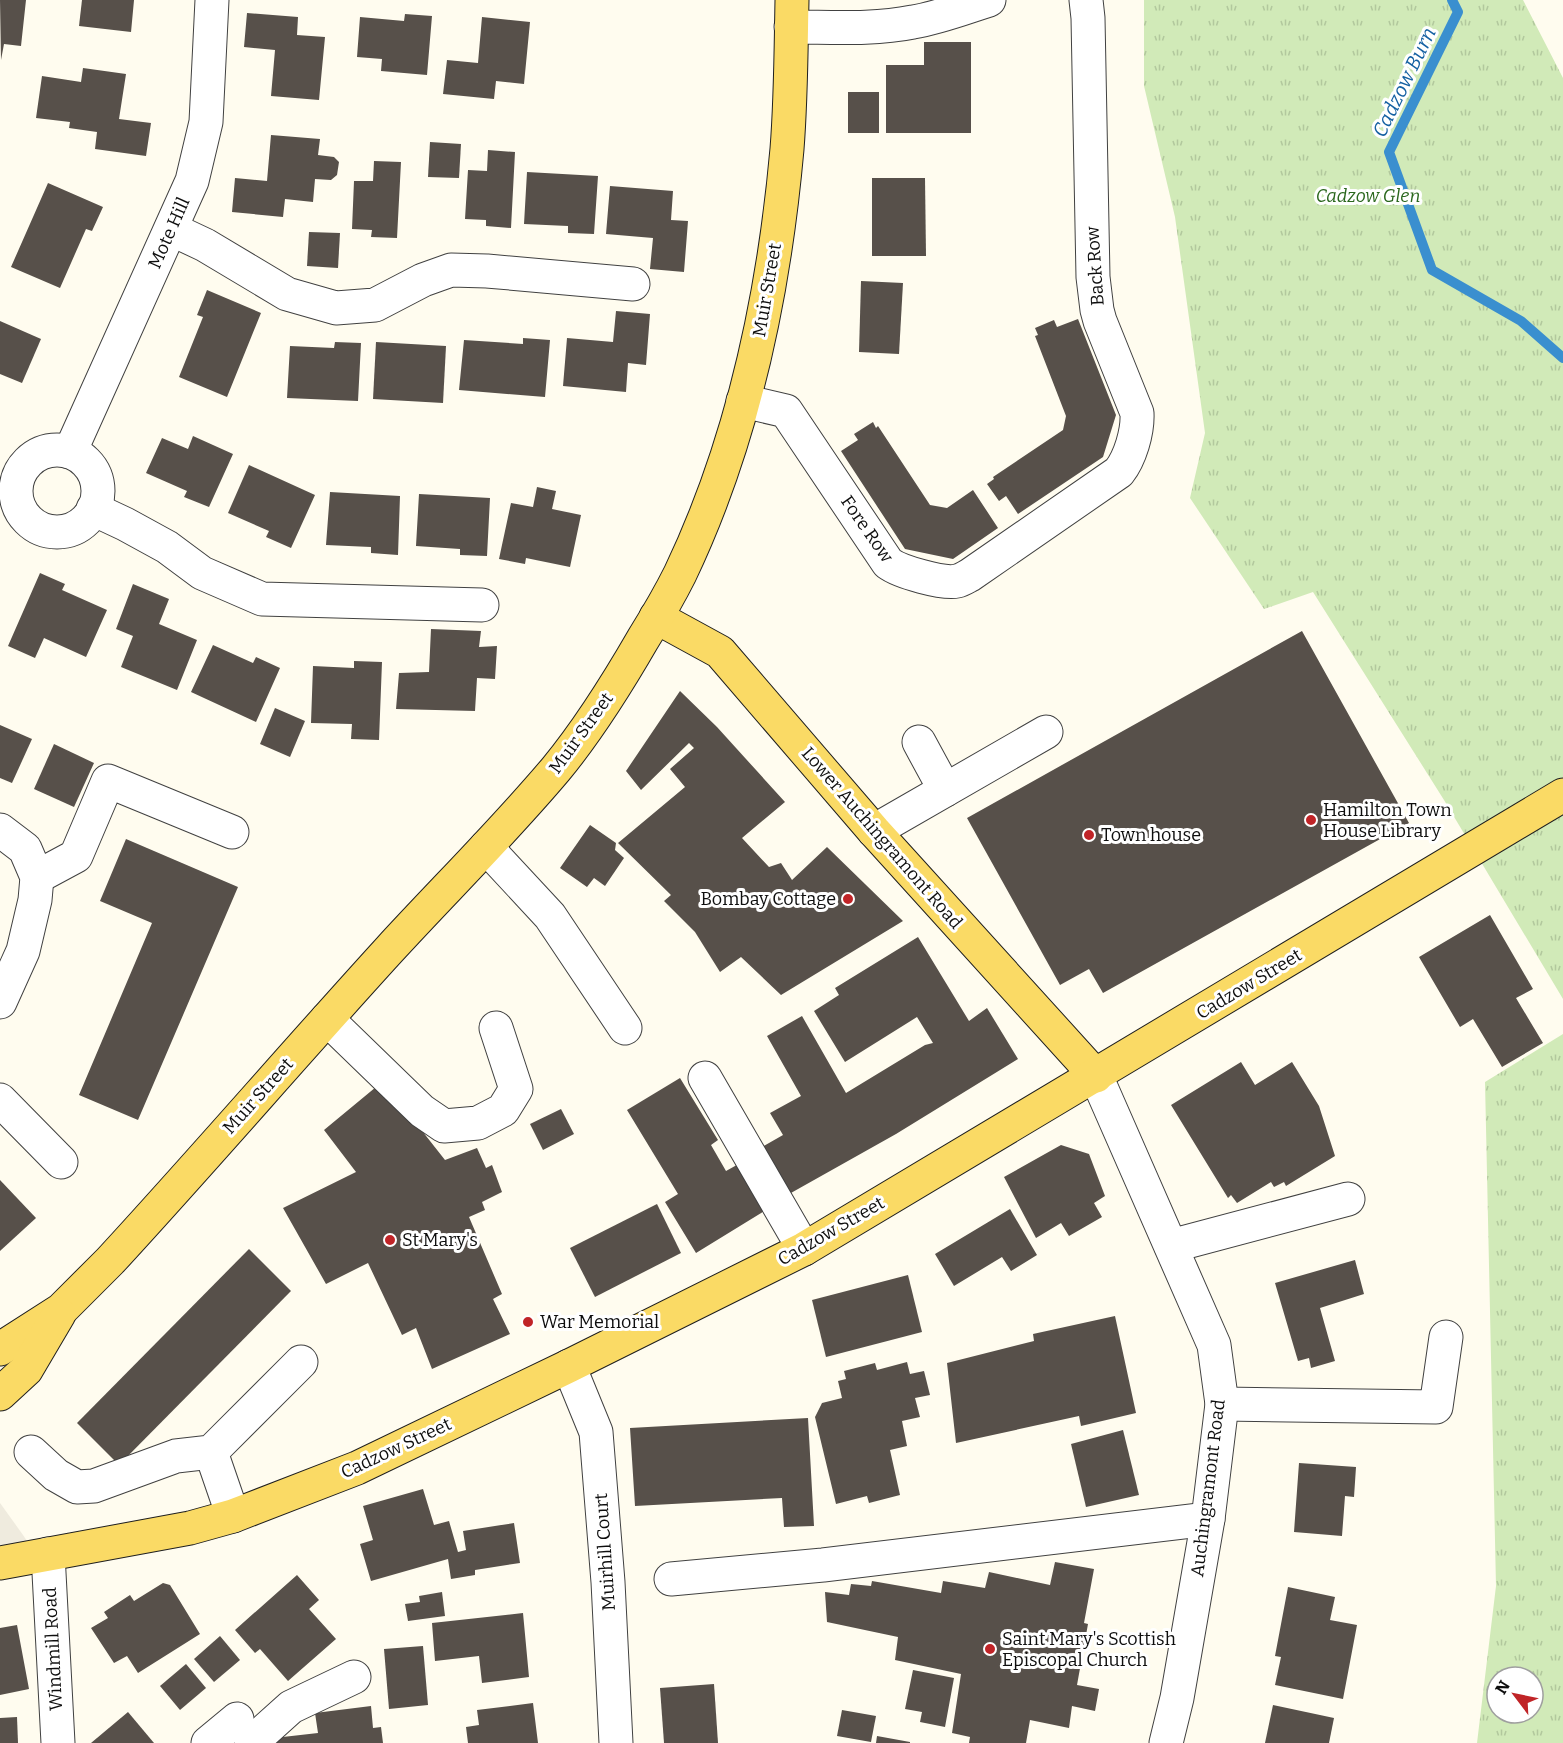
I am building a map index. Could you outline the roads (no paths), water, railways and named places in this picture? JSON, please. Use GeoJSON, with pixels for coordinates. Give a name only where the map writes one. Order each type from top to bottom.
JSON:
{"type":"FeatureCollection","features":[{"type":"Feature","properties":{"kind":"main road","name":"Muir Street"},"geometry":{"type":"LineString","coordinates":[[0,1394],[26,1370],[61,1310],[159,1207],[327,1019],[543,784],[582,736],[656,617],[696,537],[730,447],[744,401],[761,323],[781,203],[789,116],[792,14]]}},
{"type":"Feature","properties":{"kind":"main road","name":"Lower Auchingramont Road"},"geometry":{"type":"LineString","coordinates":[[656,617],[720,652],[874,831],[1096,1076]]}},
{"type":"Feature","properties":{"kind":"main road","name":"Cadzow Street"},"geometry":{"type":"LineString","coordinates":[[48,1554],[190,1528],[233,1516],[357,1468],[804,1249],[1563,795]]}},
{"type":"Feature","properties":{"kind":"main road","name":"Muir Street"},"geometry":{"type":"LineString","coordinates":[[0,1349],[61,1310]]}},
{"type":"Feature","properties":{"kind":"main road"},"geometry":{"type":"LineString","coordinates":[[0,1563],[48,1554]]}},
{"type":"Feature","properties":{"kind":"street","name":"Mote Hill"},"geometry":{"type":"LineString","coordinates":[[70,452],[192,181],[206,122],[212,0]]}},
{"type":"Feature","properties":{"kind":"street","name":"Back Row"},"geometry":{"type":"LineString","coordinates":[[1020,541],[1119,472],[1127,460],[1137,420],[1135,406],[1100,321],[1095,299],[1086,0]]}},
{"type":"Feature","properties":{"kind":"street"},"geometry":{"type":"LineString","coordinates":[[792,14],[862,27],[924,20],[982,1]]}},
{"type":"Feature","properties":{"kind":"street"},"geometry":{"type":"LineString","coordinates":[[171,229],[205,245],[287,294],[336,308],[375,305],[423,280],[451,270],[633,284]]}},
{"type":"Feature","properties":{"kind":"street","name":"Fore Row"},"geometry":{"type":"LineString","coordinates":[[744,401],[786,411],[884,558],[895,568],[907,573],[959,580],[1020,541]]}},
{"type":"Feature","properties":{"kind":"street"},"geometry":{"type":"LineString","coordinates":[[52,450],[70,452],[88,464],[96,477],[98,490],[89,517],[78,526],[64,531],[50,532],[37,527],[27,519],[20,508],[9,473],[21,470],[40,453],[52,450]]}},
{"type":"Feature","properties":{"kind":"street"},"geometry":{"type":"LineString","coordinates":[[93,509],[167,547],[202,573],[262,599],[482,605]]}},
{"type":"Feature","properties":{"kind":"street"},"geometry":{"type":"LineString","coordinates":[[874,831],[1046,732]]}},
{"type":"Feature","properties":{"kind":"street"},"geometry":{"type":"LineString","coordinates":[[919,742],[945,790]]}},
{"type":"Feature","properties":{"kind":"street"},"geometry":{"type":"LineString","coordinates":[[36,877],[76,856],[108,781],[232,832]]}},
{"type":"Feature","properties":{"kind":"street"},"geometry":{"type":"LineString","coordinates":[[0,830],[25,849],[36,877],[35,900],[23,951],[0,1002]]}},
{"type":"Feature","properties":{"kind":"street"},"geometry":{"type":"LineString","coordinates":[[486,847],[550,916],[625,1028]]}},
{"type":"Feature","properties":{"kind":"street"},"geometry":{"type":"LineString","coordinates":[[327,1019],[422,1111],[444,1126],[478,1123],[503,1110],[516,1089],[496,1028]]}},
{"type":"Feature","properties":{"kind":"street","name":"Auchingramont Road"},"geometry":{"type":"LineString","coordinates":[[1096,1076],[1214,1345],[1222,1404],[1208,1519],[1177,1698],[1166,1743]]}},
{"type":"Feature","properties":{"kind":"street"},"geometry":{"type":"LineString","coordinates":[[705,1078],[804,1249]]}},
{"type":"Feature","properties":{"kind":"street"},"geometry":{"type":"LineString","coordinates":[[0,1100],[61,1162]]}},
{"type":"Feature","properties":{"kind":"street"},"geometry":{"type":"LineString","coordinates":[[1171,1246],[1348,1199]]}},
{"type":"Feature","properties":{"kind":"street"},"geometry":{"type":"LineString","coordinates":[[1222,1404],[1436,1407],[1446,1337]]}},
{"type":"Feature","properties":{"kind":"street"},"geometry":{"type":"LineString","coordinates":[[31,1452],[56,1475],[77,1487],[94,1486],[176,1456],[211,1452],[302,1362]]}},
{"type":"Feature","properties":{"kind":"street","name":"Muirhill Court"},"geometry":{"type":"LineString","coordinates":[[569,1366],[596,1432],[608,1582],[616,1743]]}},
{"type":"Feature","properties":{"kind":"street"},"geometry":{"type":"LineString","coordinates":[[211,1452],[233,1516]]}},
{"type":"Feature","properties":{"kind":"street"},"geometry":{"type":"LineString","coordinates":[[671,1579],[824,1564],[1208,1519]]}},
{"type":"Feature","properties":{"kind":"street","name":"Windmill Road"},"geometry":{"type":"LineString","coordinates":[[48,1554],[58,1743]]}},
{"type":"Feature","properties":{"kind":"street"},"geometry":{"type":"LineString","coordinates":[[208,1743],[244,1731],[354,1677]]}},
{"type":"Feature","properties":{"kind":"waterway","name":"Cadzow Burn"},"geometry":{"type":"LineString","coordinates":[[1452,0],[1458,12],[1389,152],[1432,270],[1521,321],[1563,358]]}},
{"type":"Feature","properties":{"kind":"place","name":"Hamilton Town House Library"},"geometry":{"type":"Point","coordinates":[1311,820]}},
{"type":"Feature","properties":{"kind":"place","name":"Town house"},"geometry":{"type":"Point","coordinates":[1089,835]}},
{"type":"Feature","properties":{"kind":"place","name":"Bombay Cottage"},"geometry":{"type":"Point","coordinates":[848,899]}},
{"type":"Feature","properties":{"kind":"place","name":"St Mary's"},"geometry":{"type":"Point","coordinates":[390,1240]}},
{"type":"Feature","properties":{"kind":"place","name":"War Memorial"},"geometry":{"type":"Point","coordinates":[528,1322]}},
{"type":"Feature","properties":{"kind":"place","name":"Saint Mary's Scottish Episcopal Church"},"geometry":{"type":"Point","coordinates":[990,1649]}},
{"type":"Feature","properties":{"kind":"park label","name":"Cadzow Glen"},"geometry":{"type":"Point","coordinates":[1368,196]}}]}
